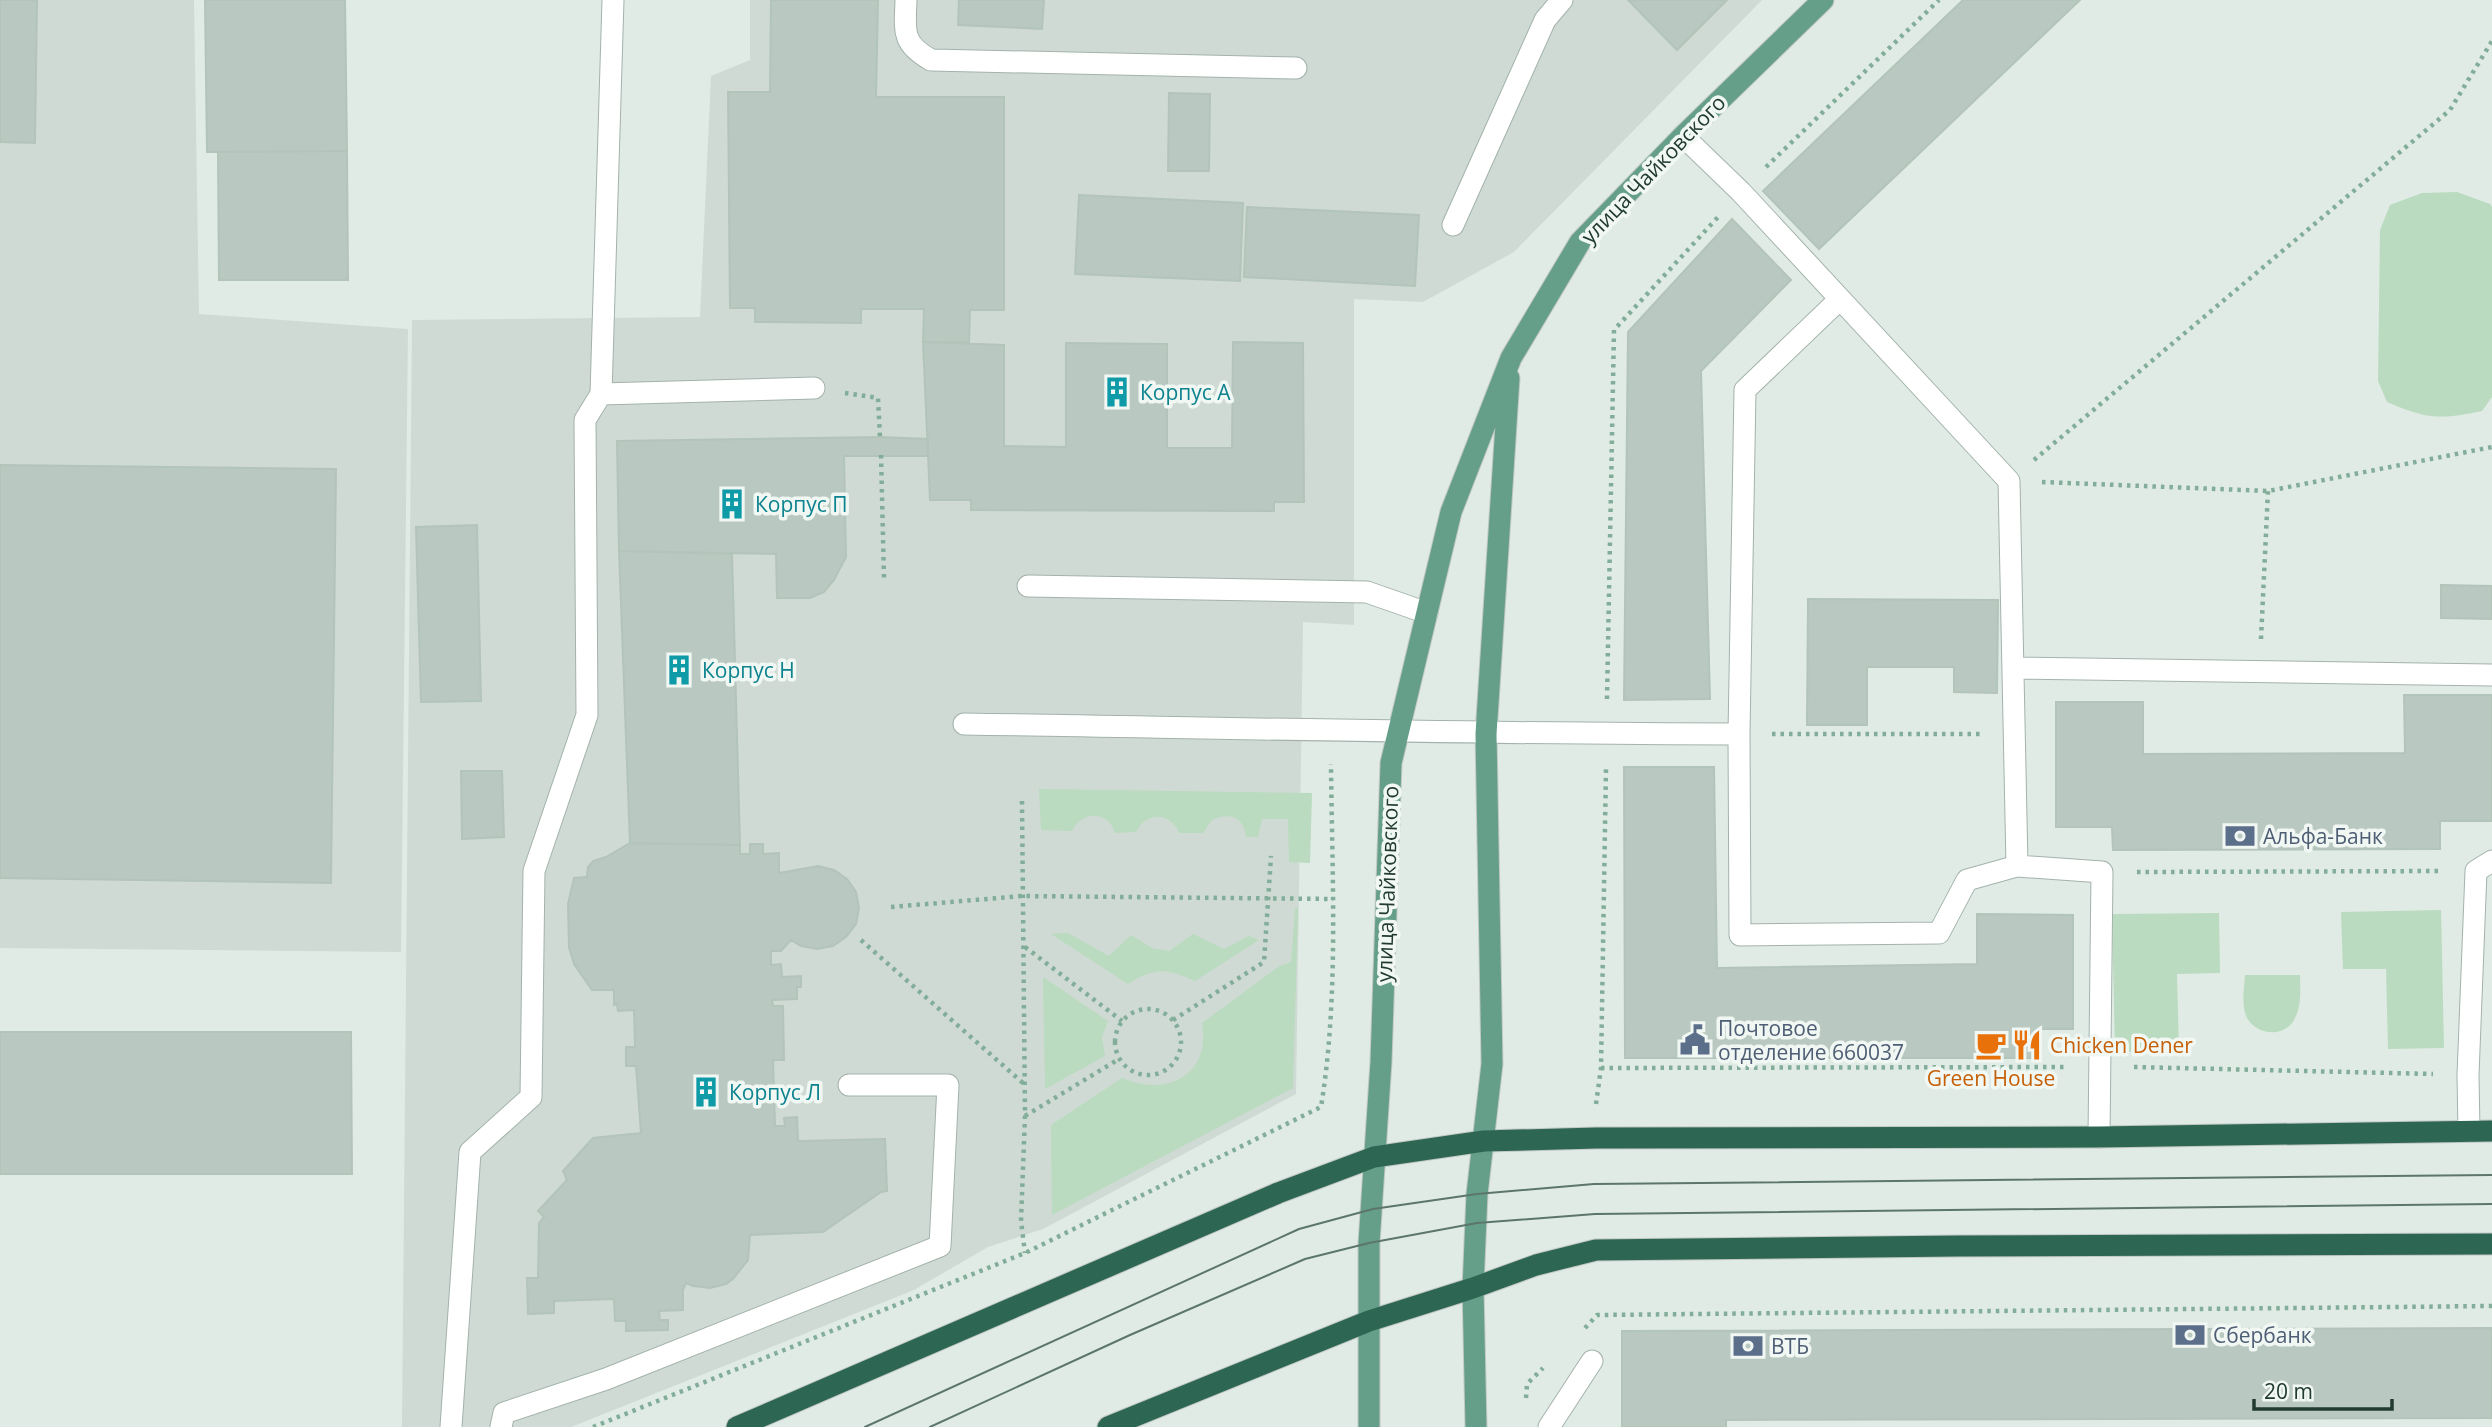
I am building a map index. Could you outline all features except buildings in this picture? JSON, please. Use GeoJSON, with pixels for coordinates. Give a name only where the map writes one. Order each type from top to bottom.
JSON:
{"type":"FeatureCollection","features":[{"type":"Feature","properties":{"kind":"highway"},"geometry":{"type":"LineString","coordinates":[[737,1427],[1278,1193],[1374,1157],[1484,1141],[1596,1138],[2099,1137],[2492,1130]]}},
{"type":"Feature","properties":{"kind":"highway"},"geometry":{"type":"LineString","coordinates":[[1108,1427],[1369,1321],[1536,1265],[1595,1251],[2492,1244]]}},
{"type":"Feature","properties":{"kind":"main road","name":"улица Чайковского"},"geometry":{"type":"LineString","coordinates":[[1369,1427],[1369,1243],[1381,1062],[1391,763],[1451,512],[1511,358],[1580,242],[1683,136],[1823,0]]}},
{"type":"Feature","properties":{"kind":"main road","name":"улица Чайковского"},"geometry":{"type":"LineString","coordinates":[[1476,1427],[1473,1288],[1477,1194],[1492,1064],[1486,734],[1511,358]]}},
{"type":"Feature","properties":{"kind":"lane"},"geometry":{"type":"LineString","coordinates":[[451,1427],[470,1152],[531,1097],[534,871],[587,715],[585,420],[601,394],[613,0]]}},
{"type":"Feature","properties":{"kind":"lane"},"geometry":{"type":"LineString","coordinates":[[906,0],[907,38],[917,53],[931,60],[1296,68]]}},
{"type":"Feature","properties":{"kind":"lane"},"geometry":{"type":"LineString","coordinates":[[1452,225],[1545,20],[1562,0]]}},
{"type":"Feature","properties":{"kind":"lane"},"geometry":{"type":"LineString","coordinates":[[1683,136],[1741,191],[2009,481],[2017,866]]}},
{"type":"Feature","properties":{"kind":"lane"},"geometry":{"type":"LineString","coordinates":[[1840,299],[1745,390],[1739,734],[1740,935],[1939,933],[1967,880],[2017,866],[2102,873],[2099,1137]]}},
{"type":"Feature","properties":{"kind":"lane"},"geometry":{"type":"LineString","coordinates":[[601,394],[814,388]]}},
{"type":"Feature","properties":{"kind":"lane"},"geometry":{"type":"LineString","coordinates":[[1028,586],[1367,592],[1427,613]]}},
{"type":"Feature","properties":{"kind":"lane"},"geometry":{"type":"LineString","coordinates":[[2013,668],[2492,676]]}},
{"type":"Feature","properties":{"kind":"lane"},"geometry":{"type":"LineString","coordinates":[[964,724],[1486,734],[1739,734]]}},
{"type":"Feature","properties":{"kind":"lane"},"geometry":{"type":"LineString","coordinates":[[2469,1131],[2468,1074],[2484,866]]}},
{"type":"Feature","properties":{"kind":"lane"},"geometry":{"type":"LineString","coordinates":[[502,1427],[504,1413],[606,1379],[940,1246],[948,1085],[849,1085]]}},
{"type":"Feature","properties":{"kind":"lane"},"geometry":{"type":"LineString","coordinates":[[1549,1427],[1592,1361]]}},
{"type":"Feature","properties":{"kind":"path"},"geometry":{"type":"LineString","coordinates":[[1595,1111],[1601,1068],[1614,330],[1741,191],[1939,0]]}},
{"type":"Feature","properties":{"kind":"path"},"geometry":{"type":"LineString","coordinates":[[2009,481],[2450,110],[2492,41]]}},
{"type":"Feature","properties":{"kind":"path"},"geometry":{"type":"LineString","coordinates":[[878,398],[880,437]]}},
{"type":"Feature","properties":{"kind":"path"},"geometry":{"type":"LineString","coordinates":[[2009,481],[2268,491],[2492,447]]}},
{"type":"Feature","properties":{"kind":"path"},"geometry":{"type":"LineString","coordinates":[[880,455],[884,578]]}},
{"type":"Feature","properties":{"kind":"path"},"geometry":{"type":"LineString","coordinates":[[2260,672],[2268,491]]}},
{"type":"Feature","properties":{"kind":"path"},"geometry":{"type":"LineString","coordinates":[[593,1427],[1025,1253],[1321,1107],[1328,1062],[1333,899],[1330,729]]}},
{"type":"Feature","properties":{"kind":"path"},"geometry":{"type":"LineString","coordinates":[[1739,734],[2014,734]]}},
{"type":"Feature","properties":{"kind":"path"},"geometry":{"type":"LineString","coordinates":[[1022,802],[1025,1115],[1021,1221],[1025,1253]]}},
{"type":"Feature","properties":{"kind":"path"},"geometry":{"type":"LineString","coordinates":[[1173,1020],[1264,962],[1272,856]]}},
{"type":"Feature","properties":{"kind":"path"},"geometry":{"type":"LineString","coordinates":[[2102,873],[2484,866]]}},
{"type":"Feature","properties":{"kind":"path"},"geometry":{"type":"LineString","coordinates":[[891,906],[1022,897],[1333,899]]}},
{"type":"Feature","properties":{"kind":"path"},"geometry":{"type":"LineString","coordinates":[[861,940],[1024,1083]]}},
{"type":"Feature","properties":{"kind":"path"},"geometry":{"type":"LineString","coordinates":[[1024,946],[1122,1021]]}},
{"type":"Feature","properties":{"kind":"path"},"geometry":{"type":"LineString","coordinates":[[1153,1009],[1164,1012],[1173,1020],[1179,1029],[1181,1051],[1176,1061],[1168,1069],[1147,1076],[1126,1068],[1115,1050],[1115,1040],[1122,1021],[1130,1013],[1153,1009]]}},
{"type":"Feature","properties":{"kind":"path"},"geometry":{"type":"LineString","coordinates":[[1025,1115],[1119,1059]]}},
{"type":"Feature","properties":{"kind":"path"},"geometry":{"type":"LineString","coordinates":[[1601,1068],[2100,1067],[2468,1074]]}},
{"type":"Feature","properties":{"kind":"path"},"geometry":{"type":"LineString","coordinates":[[1597,1315],[2492,1306]]}},
{"type":"Feature","properties":{"kind":"shaded area"},"geometry":{"type":"Polygon","coordinates":[[[0,0],[194,0],[199,314],[408,329],[401,952],[0,948],[0,0]]]}},
{"type":"Feature","properties":{"kind":"shaded area"},"geometry":{"type":"Polygon","coordinates":[[[750,0],[1762,0],[1514,252],[1423,302],[1354,299],[1354,625],[1303,622],[1296,1094],[1043,1229],[988,1247],[914,1290],[571,1427],[402,1427],[412,320],[700,317],[711,76],[750,60],[750,0]]]}},
{"type":"Feature","properties":{"kind":"green space"},"geometry":{"type":"Polygon","coordinates":[[[2457,192],[2492,207],[2492,397],[2482,411],[2444,417],[2423,415],[2387,402],[2378,381],[2380,230],[2390,205],[2422,193],[2457,192]]]}},
{"type":"Feature","properties":{"kind":"green space"},"geometry":{"type":"Polygon","coordinates":[[[1039,789],[1312,793],[1310,863],[1289,862],[1288,819],[1262,819],[1258,837],[1246,837],[1239,821],[1224,816],[1212,820],[1203,833],[1179,833],[1170,821],[1158,817],[1146,820],[1136,832],[1115,833],[1107,820],[1095,816],[1082,820],[1072,831],[1041,830],[1039,789]]]}},
{"type":"Feature","properties":{"kind":"green space"},"geometry":{"type":"Polygon","coordinates":[[[1298,908],[1293,1088],[1052,1215],[1051,1125],[1122,1078],[1155,1085],[1182,1078],[1193,1069],[1200,1057],[1202,1023],[1278,967],[1291,962],[1295,909],[1298,908]]]}},
{"type":"Feature","properties":{"kind":"green space"},"geometry":{"type":"Polygon","coordinates":[[[2441,910],[2444,1048],[2388,1049],[2386,969],[2343,969],[2341,912],[2441,910]]]}},
{"type":"Feature","properties":{"kind":"green space"},"geometry":{"type":"Polygon","coordinates":[[[2219,913],[2220,973],[2177,974],[2179,1051],[2115,1052],[2112,914],[2219,913]]]}},
{"type":"Feature","properties":{"kind":"green space"},"geometry":{"type":"Polygon","coordinates":[[[1068,933],[1109,956],[1131,935],[1152,948],[1169,951],[1193,934],[1224,949],[1249,936],[1259,940],[1195,981],[1161,971],[1128,984],[1051,934],[1068,933]]]}},
{"type":"Feature","properties":{"kind":"green space"},"geometry":{"type":"Polygon","coordinates":[[[2245,975],[2300,975],[2299,1007],[2291,1024],[2278,1032],[2271,1032],[2252,1024],[2244,1008],[2245,975]]]}},
{"type":"Feature","properties":{"kind":"green space"},"geometry":{"type":"Polygon","coordinates":[[[1043,977],[1108,1021],[1102,1037],[1105,1056],[1045,1089],[1043,977]]]}},
{"type":"Feature","properties":{"kind":"tram line"},"geometry":{"type":"LineString","coordinates":[[865,1427],[1299,1229],[1373,1209],[1477,1194],[1594,1184],[2492,1175]]}},
{"type":"Feature","properties":{"kind":"tram line"},"geometry":{"type":"LineString","coordinates":[[930,1427],[1130,1335],[1305,1259],[1369,1243],[1477,1223],[1595,1214],[2492,1204]]}},
{"type":"Feature","properties":{"kind":"place","name":"Корпус А"},"geometry":{"type":"Point","coordinates":[1117,392]}},
{"type":"Feature","properties":{"kind":"place","name":"Корпус П"},"geometry":{"type":"Point","coordinates":[732,504]}},
{"type":"Feature","properties":{"kind":"place","name":"Корпус Н"},"geometry":{"type":"Point","coordinates":[679,670]}},
{"type":"Feature","properties":{"kind":"place","name":"Альфа-Банк"},"geometry":{"type":"Point","coordinates":[2240,836]}},
{"type":"Feature","properties":{"kind":"place","name":"Почтовое отделение 660037"},"geometry":{"type":"Point","coordinates":[1695,1040]}},
{"type":"Feature","properties":{"kind":"place","name":"Green House"},"geometry":{"type":"Point","coordinates":[1991,1045]}},
{"type":"Feature","properties":{"kind":"place","name":"Chicken Dener"},"geometry":{"type":"Point","coordinates":[2027,1045]}},
{"type":"Feature","properties":{"kind":"place","name":"Корпус Л"},"geometry":{"type":"Point","coordinates":[706,1092]}},
{"type":"Feature","properties":{"kind":"place","name":"Сбербанк"},"geometry":{"type":"Point","coordinates":[2190,1335]}},
{"type":"Feature","properties":{"kind":"place","name":"ВТБ"},"geometry":{"type":"Point","coordinates":[1748,1346]}}]}
